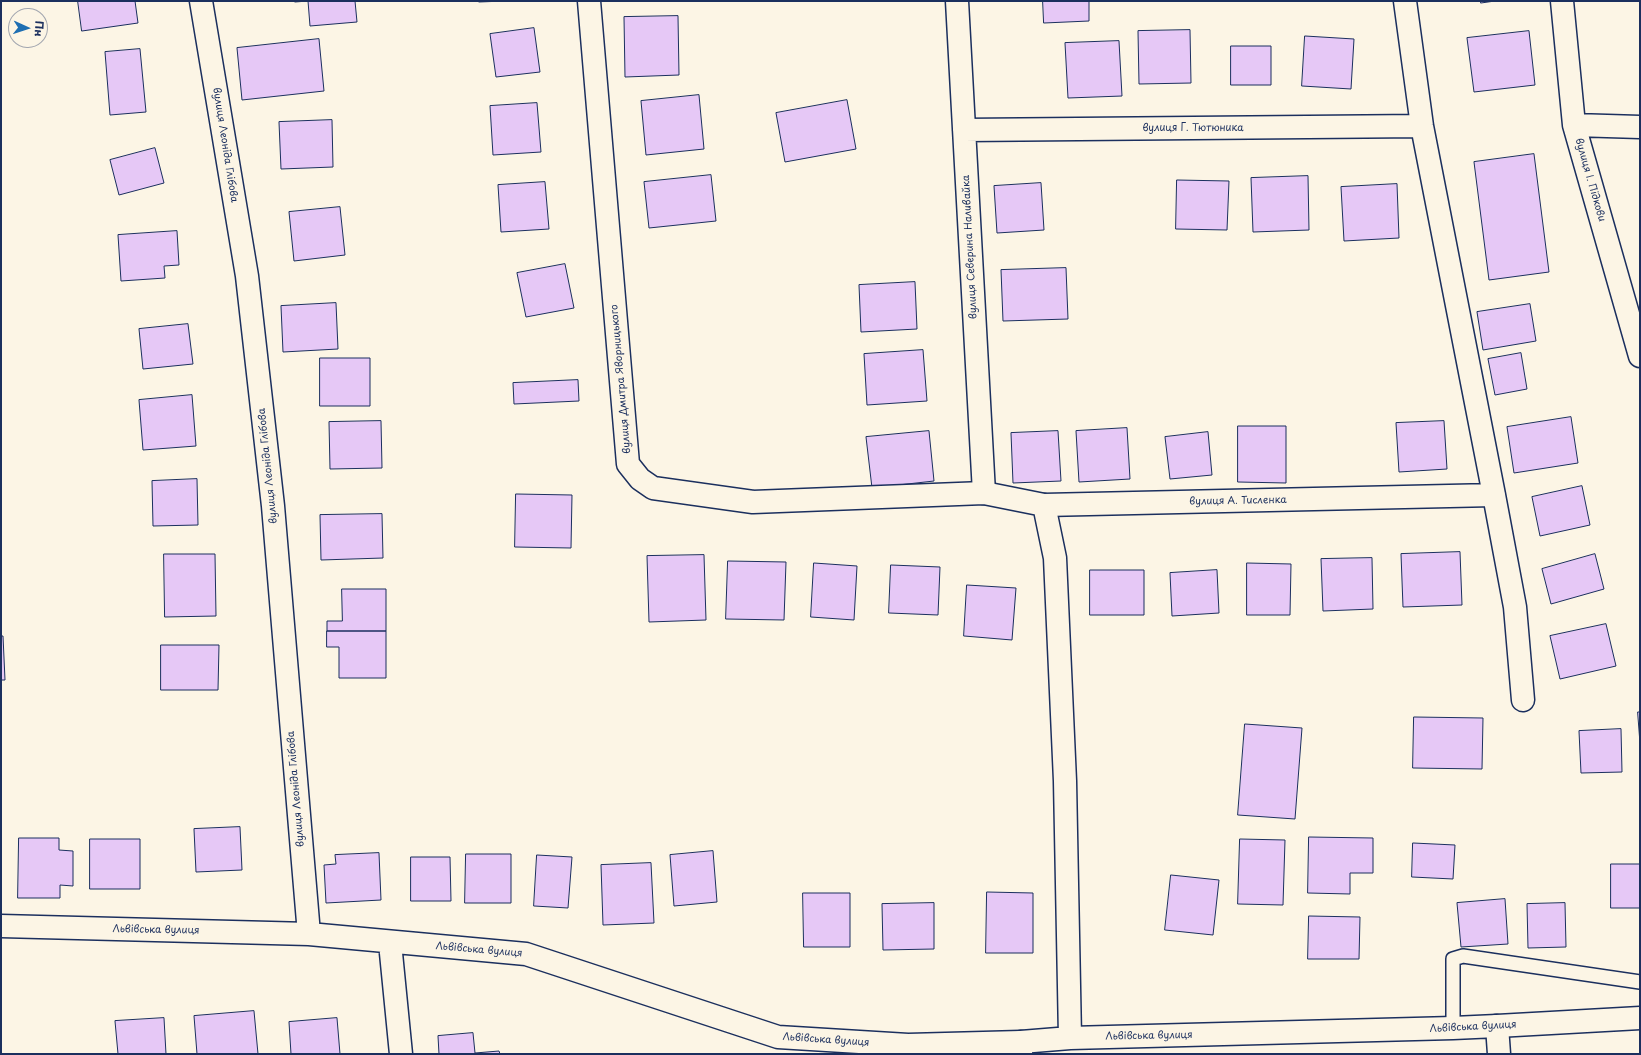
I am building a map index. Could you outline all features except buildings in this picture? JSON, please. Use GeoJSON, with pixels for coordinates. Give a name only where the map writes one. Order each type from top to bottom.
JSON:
{"type":"FeatureCollection","features":[{"type":"Feature","properties":{"kind":"street","name":"вулиця Леоніда Глібова"},"geometry":{"type":"LineString","coordinates":[[201,1],[247,276],[273,506],[308,934]]}},
{"type":"Feature","properties":{"kind":"street","name":"вулиця Дмитра Яворницького"},"geometry":{"type":"LineString","coordinates":[[589,1],[628,464],[640,479],[653,488],[753,502],[984,493]]}},
{"type":"Feature","properties":{"kind":"street","name":"вулиця Северина Наливайка"},"geometry":{"type":"LineString","coordinates":[[957,1],[984,493]]}},
{"type":"Feature","properties":{"kind":"street"},"geometry":{"type":"LineString","coordinates":[[1405,1],[1422,126],[1494,495],[1514,607],[1523,700]]}},
{"type":"Feature","properties":{"kind":"street","name":"вулиця І. Підкови"},"geometry":{"type":"LineString","coordinates":[[1562,1],[1574,125],[1640,356]]}},
{"type":"Feature","properties":{"kind":"street"},"geometry":{"type":"LineString","coordinates":[[1574,125],[1640,127]]}},
{"type":"Feature","properties":{"kind":"street","name":"вулиця Г. Тютюника"},"geometry":{"type":"LineString","coordinates":[[964,130],[1422,126]]}},
{"type":"Feature","properties":{"kind":"street","name":"вулиця А. Тисленка"},"geometry":{"type":"LineString","coordinates":[[984,493],[1044,505],[1494,495]]}},
{"type":"Feature","properties":{"kind":"street"},"geometry":{"type":"LineString","coordinates":[[1044,505],[1055,558],[1065,781],[1070,1038]]}},
{"type":"Feature","properties":{"kind":"street","name":"Львівська вулиця"},"geometry":{"type":"LineString","coordinates":[[1,926],[308,934],[390,943],[526,954],[778,1037],[908,1046],[1021,1048],[1070,1038],[1453,1028],[1640,1018]]}},
{"type":"Feature","properties":{"kind":"street"},"geometry":{"type":"LineString","coordinates":[[390,943],[401,1054]]}},
{"type":"Feature","properties":{"kind":"street"},"geometry":{"type":"LineString","coordinates":[[1497,1026],[1499,1054]]}},
{"type":"Feature","properties":{"kind":"lane"},"geometry":{"type":"LineString","coordinates":[[1453,1028],[1453,959],[1463,956],[1640,982]]}}]}
